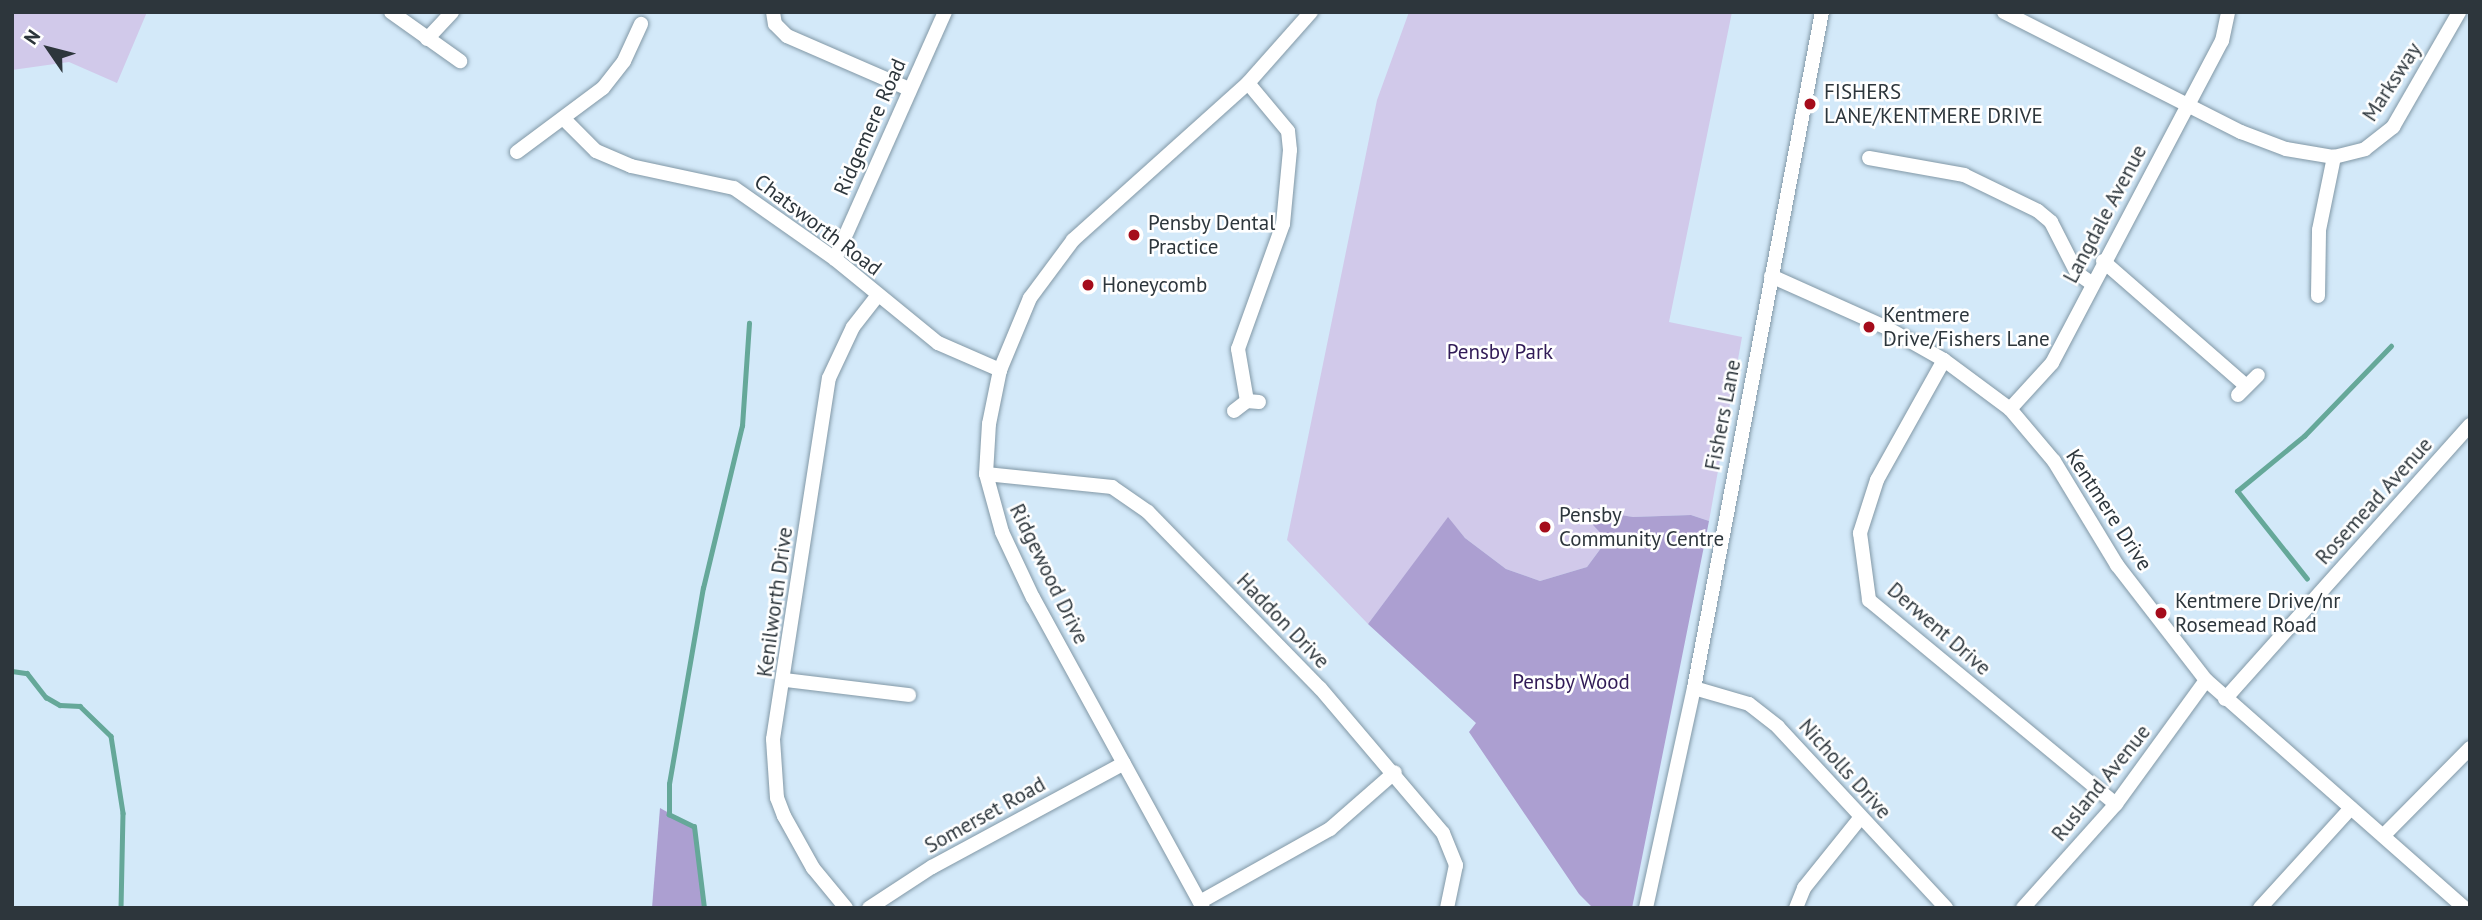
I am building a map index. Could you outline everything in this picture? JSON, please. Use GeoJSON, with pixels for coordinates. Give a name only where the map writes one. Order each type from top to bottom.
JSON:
{"type":"FeatureCollection","features":[{"type":"Feature","properties":{"kind":"street"},"geometry":{"type":"LineString","coordinates":[[391,12],[460,61]]}},
{"type":"Feature","properties":{"kind":"street"},"geometry":{"type":"LineString","coordinates":[[427,39],[452,12]]}},
{"type":"Feature","properties":{"kind":"street"},"geometry":{"type":"LineString","coordinates":[[773,12],[775,24],[787,36],[909,89]]}},
{"type":"Feature","properties":{"kind":"street","name":"Ridgemere Road"},"geometry":{"type":"LineString","coordinates":[[835,259],[945,12]]}},
{"type":"Feature","properties":{"kind":"street","name":"Ridgewood Drive"},"geometry":{"type":"LineString","coordinates":[[1201,905],[1033,598],[1002,532],[986,474],[989,424],[1000,370],[1030,298],[1073,240],[1248,83],[1311,12]]}},
{"type":"Feature","properties":{"kind":"street","name":"Fishers Lane"},"geometry":{"type":"LineString","coordinates":[[1646,908],[1694,688],[1822,12]]}},
{"type":"Feature","properties":{"kind":"street","name":"Langdale Avenue"},"geometry":{"type":"LineString","coordinates":[[2010,409],[2052,363],[2090,282],[2222,41],[2228,12]]}},
{"type":"Feature","properties":{"kind":"street","name":"Marksway"},"geometry":{"type":"LineString","coordinates":[[2010,13],[2186,105],[2269,144],[2334,157],[2365,149],[2393,127],[2459,12]]}},
{"type":"Feature","properties":{"kind":"street"},"geometry":{"type":"LineString","coordinates":[[517,152],[565,120],[603,88],[624,61],[641,24]]}},
{"type":"Feature","properties":{"kind":"street"},"geometry":{"type":"LineString","coordinates":[[1234,411],[1253,401],[1238,349],[1283,224],[1290,150],[1288,131],[1248,83]]}},
{"type":"Feature","properties":{"kind":"street","name":"Chatsworth Road"},"geometry":{"type":"LineString","coordinates":[[565,120],[596,151],[631,166],[734,188],[835,259],[877,296],[938,343],[1000,370]]}},
{"type":"Feature","properties":{"kind":"street"},"geometry":{"type":"LineString","coordinates":[[2318,296],[2323,203],[2334,157]]}},
{"type":"Feature","properties":{"kind":"street"},"geometry":{"type":"LineString","coordinates":[[1869,158],[1964,175],[2038,211],[2051,222],[2077,273],[2090,282]]}},
{"type":"Feature","properties":{"kind":"street"},"geometry":{"type":"LineString","coordinates":[[2102,261],[2241,390],[2258,375]]}},
{"type":"Feature","properties":{"kind":"street","name":"Kentmere Drive"},"geometry":{"type":"LineString","coordinates":[[1771,276],[1837,302],[1944,360],[2010,409],[2054,461],[2117,565],[2207,680],[2225,699],[2385,834],[2465,908]]}},
{"type":"Feature","properties":{"kind":"street","name":"Kenilworth Drive"},"geometry":{"type":"LineString","coordinates":[[846,908],[813,868],[777,798],[774,739],[829,378],[853,327],[877,296]]}},
{"type":"Feature","properties":{"kind":"street","name":"Derwent Drive"},"geometry":{"type":"LineString","coordinates":[[1944,360],[1877,480],[1860,533],[1869,600],[2116,804]]}},
{"type":"Feature","properties":{"kind":"street","name":"Rosemead Avenue"},"geometry":{"type":"LineString","coordinates":[[2225,699],[2470,425]]}},
{"type":"Feature","properties":{"kind":"street","name":"Haddon Drive"},"geometry":{"type":"LineString","coordinates":[[986,474],[1094,483],[1128,494],[1320,688],[1395,772],[1452,849],[1454,889],[1447,908]]}},
{"type":"Feature","properties":{"kind":"street"},"geometry":{"type":"LineString","coordinates":[[785,680],[909,695]]}},
{"type":"Feature","properties":{"kind":"street","name":"Rusland Avenue"},"geometry":{"type":"LineString","coordinates":[[2023,908],[2116,804],[2207,680]]}},
{"type":"Feature","properties":{"kind":"street","name":"Nicholls Drive"},"geometry":{"type":"LineString","coordinates":[[1694,688],[1749,704],[1778,727],[1946,908]]}},
{"type":"Feature","properties":{"kind":"street"},"geometry":{"type":"LineString","coordinates":[[2385,834],[2470,748]]}},
{"type":"Feature","properties":{"kind":"street","name":"Somerset Road"},"geometry":{"type":"LineString","coordinates":[[869,908],[932,867],[1124,763]]}},
{"type":"Feature","properties":{"kind":"street"},"geometry":{"type":"LineString","coordinates":[[1201,905],[1330,829],[1395,772]]}},
{"type":"Feature","properties":{"kind":"street"},"geometry":{"type":"LineString","coordinates":[[2260,908],[2351,808]]}},
{"type":"Feature","properties":{"kind":"street"},"geometry":{"type":"LineString","coordinates":[[1796,908],[1804,888],[1860,818]]}},
{"type":"Feature","properties":{"kind":"green space"},"geometry":{"type":"Polygon","coordinates":[[[12,12],[147,12],[117,83],[69,62],[12,70],[12,12]]]}},
{"type":"Feature","properties":{"kind":"green space","name":"Pensby Park"},"geometry":{"type":"Polygon","coordinates":[[[1409,12],[1732,12],[1669,322],[1742,337],[1709,521],[1691,515],[1633,517],[1578,509],[1607,540],[1587,567],[1540,581],[1506,569],[1465,538],[1448,518],[1368,624],[1287,540],[1377,100],[1409,12]]]}},
{"type":"Feature","properties":{"kind":"green space","name":"Pensby Wood"},"geometry":{"type":"Polygon","coordinates":[[[1577,508],[1633,517],[1691,515],[1709,521],[1632,908],[1593,908],[1579,894],[1469,732],[1476,723],[1368,624],[1448,517],[1465,538],[1506,569],[1540,581],[1587,567],[1607,540],[1577,508]]]}},
{"type":"Feature","properties":{"kind":"green space"},"geometry":{"type":"Polygon","coordinates":[[[660,808],[694,827],[704,908],[652,908],[660,808]]]}},
{"type":"Feature","properties":{"kind":"waterway"},"geometry":{"type":"LineString","coordinates":[[704,908],[694,827],[669,815],[669,784],[703,588],[742,426],[749,323]]}},
{"type":"Feature","properties":{"kind":"waterway"},"geometry":{"type":"LineString","coordinates":[[2307,579],[2237,491],[2304,436],[2391,346]]}},
{"type":"Feature","properties":{"kind":"waterway"},"geometry":{"type":"LineString","coordinates":[[12,671],[27,673],[46,697],[60,705],[80,706],[111,736],[123,813],[121,908]]}},
{"type":"Feature","properties":{"kind":"place","name":"FISHERS LANE/KENTMERE DRIVE"},"geometry":{"type":"Point","coordinates":[1810,104]}},
{"type":"Feature","properties":{"kind":"place","name":"Pensby Dental Practice"},"geometry":{"type":"Point","coordinates":[1134,235]}},
{"type":"Feature","properties":{"kind":"place","name":"Honeycomb"},"geometry":{"type":"Point","coordinates":[1088,285]}},
{"type":"Feature","properties":{"kind":"place","name":"Kentmere Drive/Fishers Lane"},"geometry":{"type":"Point","coordinates":[1869,327]}},
{"type":"Feature","properties":{"kind":"place","name":"Pensby Community Centre"},"geometry":{"type":"Point","coordinates":[1545,527]}},
{"type":"Feature","properties":{"kind":"place","name":"Kentmere Drive/nr Rosemead Road"},"geometry":{"type":"Point","coordinates":[2161,613]}}]}
